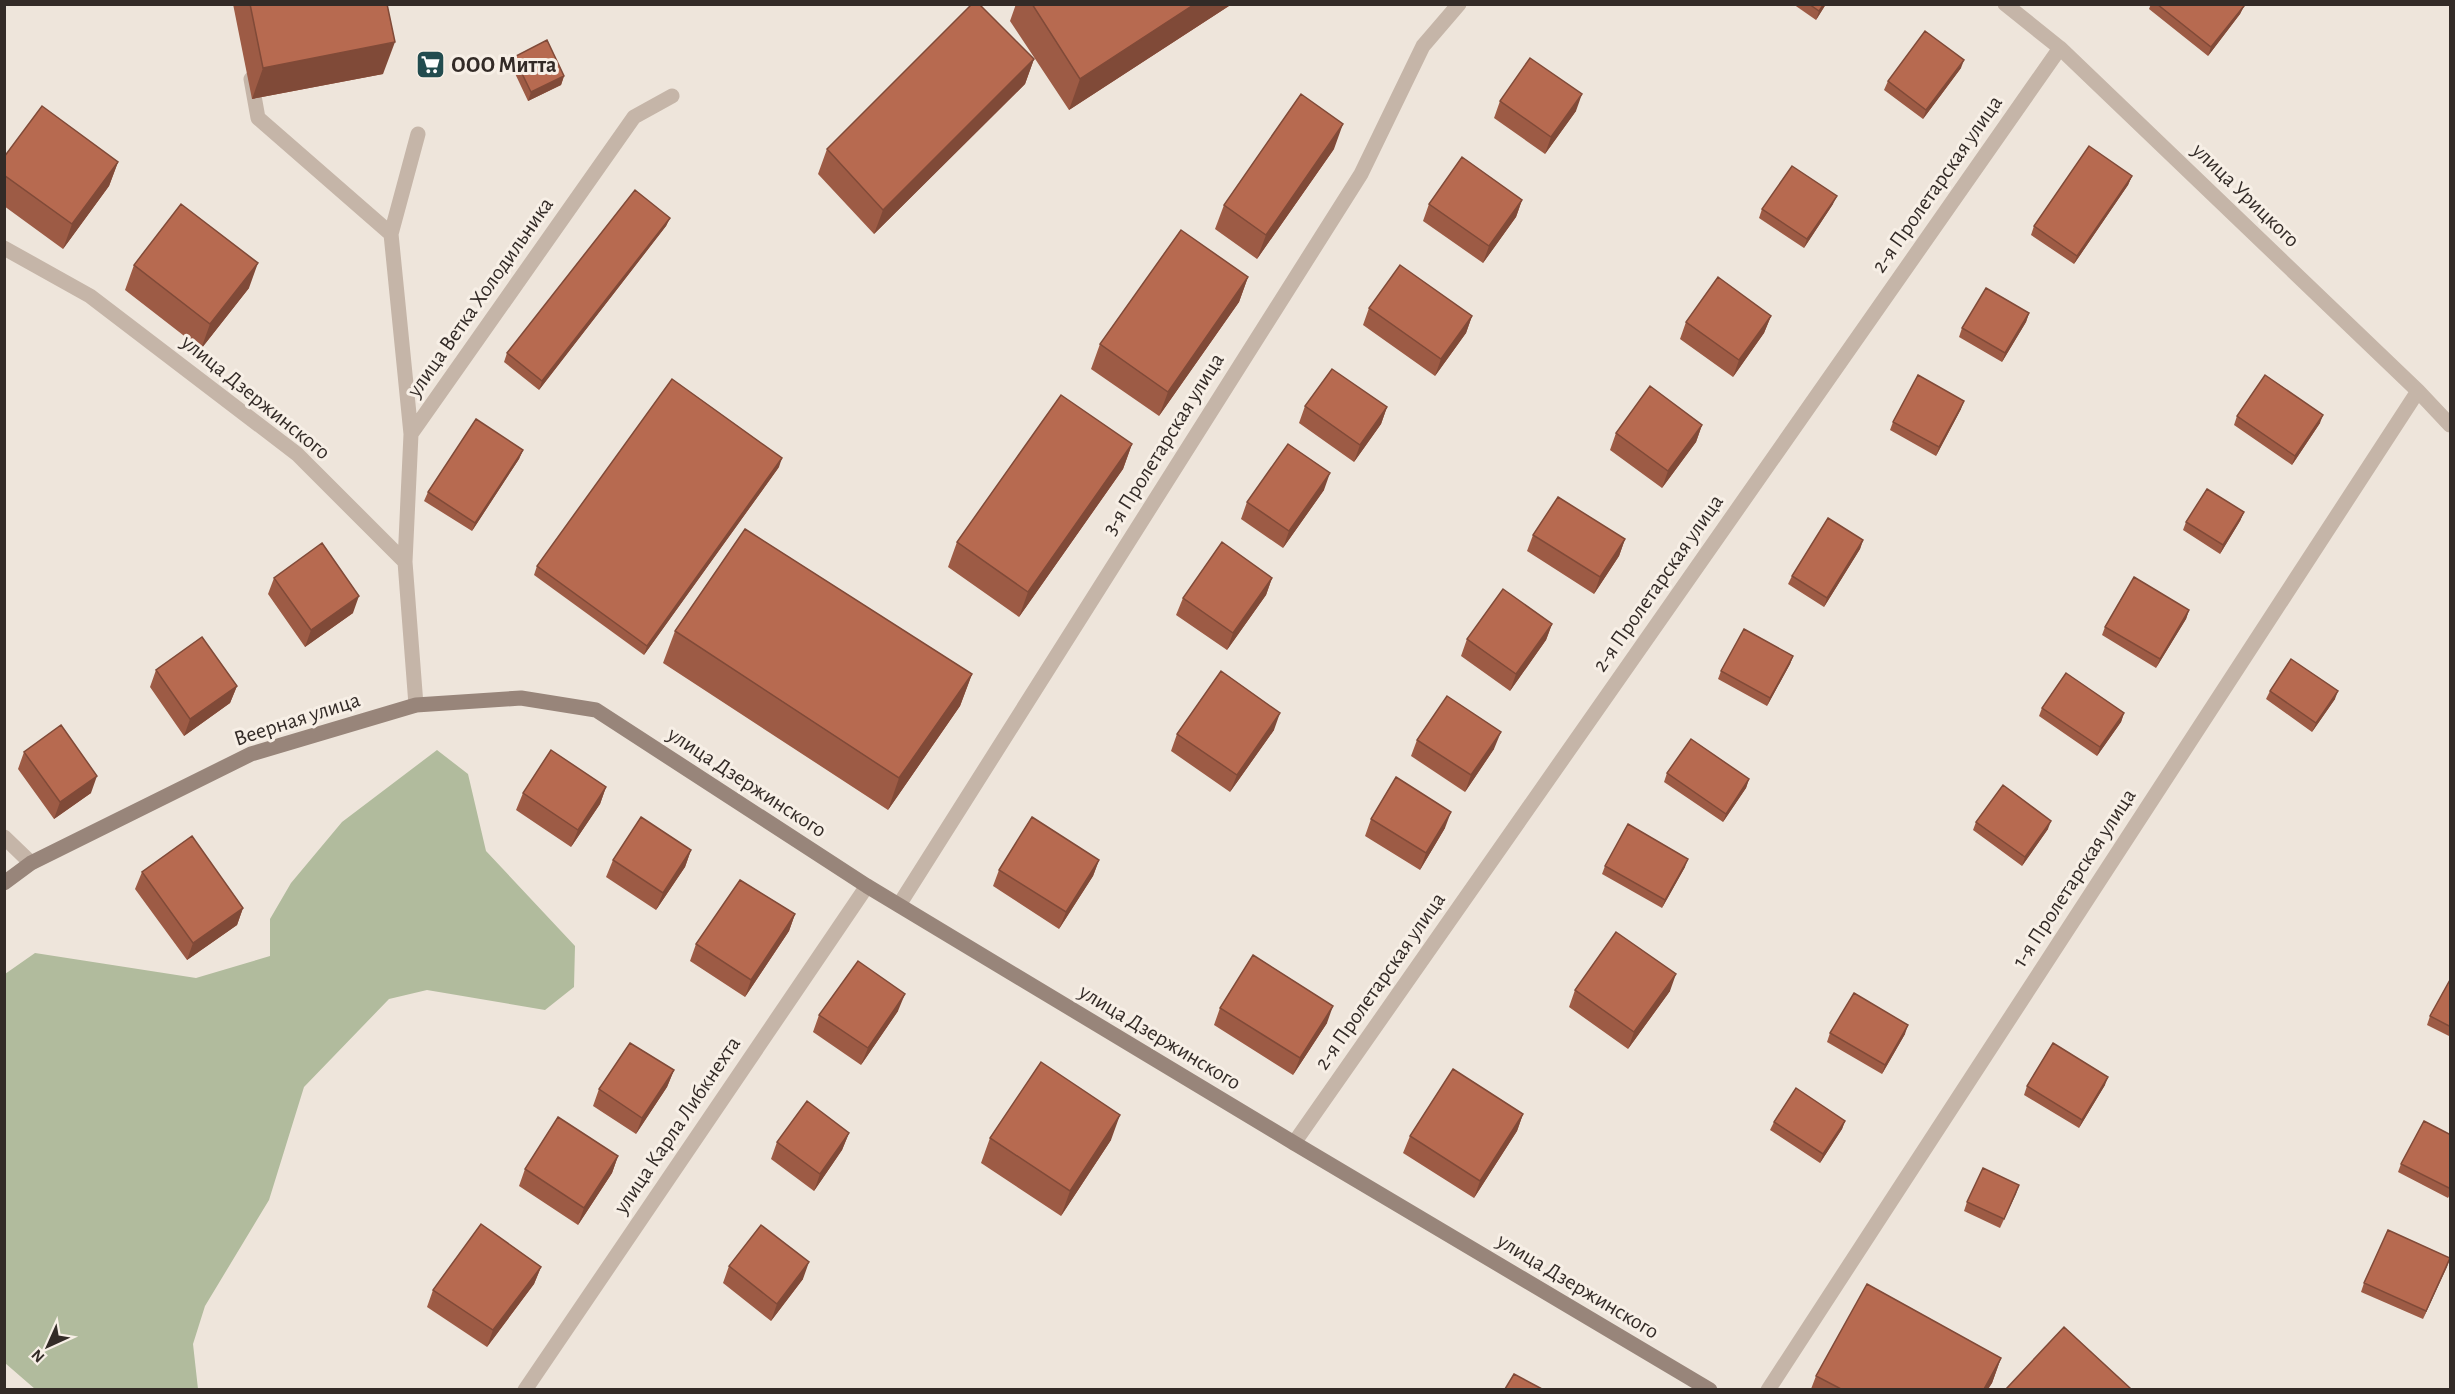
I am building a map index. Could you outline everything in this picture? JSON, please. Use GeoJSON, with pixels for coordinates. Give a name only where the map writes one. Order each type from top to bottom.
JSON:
{"type":"FeatureCollection","features":[{"type":"Feature","properties":{"kind":"street","name":"3-я Пролетарская улица"},"geometry":{"type":"LineString","coordinates":[[898,905],[1361,174],[1423,46],[1459,4]]}},
{"type":"Feature","properties":{"kind":"street","name":"улица Урицкого"},"geometry":{"type":"LineString","coordinates":[[2005,4],[2060,48],[2451,425]]}},
{"type":"Feature","properties":{"kind":"street","name":"2-я Пролетарская улица"},"geometry":{"type":"LineString","coordinates":[[1294,1143],[2060,48]]}},
{"type":"Feature","properties":{"kind":"street"},"geometry":{"type":"LineString","coordinates":[[248,61],[258,118],[391,234]]}},
{"type":"Feature","properties":{"kind":"street","name":"улица Ветка Холодильника"},"geometry":{"type":"LineString","coordinates":[[405,562],[411,434],[634,117],[672,96]]}},
{"type":"Feature","properties":{"kind":"street"},"geometry":{"type":"LineString","coordinates":[[411,434],[391,234],[418,134]]}},
{"type":"Feature","properties":{"kind":"street","name":"улица Дзержинского"},"geometry":{"type":"LineString","coordinates":[[4,248],[90,296],[297,454],[405,562]]}},
{"type":"Feature","properties":{"kind":"street","name":"1-я Пролетарская улица"},"geometry":{"type":"LineString","coordinates":[[1768,1389],[2418,391]]}},
{"type":"Feature","properties":{"kind":"street"},"geometry":{"type":"LineString","coordinates":[[405,562],[416,705]]}},
{"type":"Feature","properties":{"kind":"street","name":"Веерная улица"},"geometry":{"type":"LineString","coordinates":[[4,883],[31,863],[251,754],[416,705],[521,698],[596,710]]}},
{"type":"Feature","properties":{"kind":"street","name":"улица Дзержинского"},"geometry":{"type":"LineString","coordinates":[[596,710],[898,905],[1710,1389]]}},
{"type":"Feature","properties":{"kind":"street"},"geometry":{"type":"LineString","coordinates":[[4,837],[31,863]]}},
{"type":"Feature","properties":{"kind":"street","name":"улица Карла Либкнехта"},"geometry":{"type":"LineString","coordinates":[[525,1389],[867,886]]}},
{"type":"Feature","properties":{"kind":"green space"},"geometry":{"type":"Polygon","coordinates":[[[437,750],[468,774],[486,851],[575,946],[574,987],[545,1010],[427,990],[389,999],[304,1087],[269,1200],[205,1306],[193,1344],[198,1389],[35,1389],[5,1363],[5,974],[35,953],[196,978],[270,956],[270,919],[291,883],[342,822],[437,750]]]}},
{"type":"Feature","properties":{"kind":"building"},"geometry":{"type":"Polygon","coordinates":[[[250,4],[387,4],[395,42],[263,68],[250,4]]]}},
{"type":"Feature","properties":{"kind":"building"},"geometry":{"type":"Polygon","coordinates":[[[972,4],[979,4],[1034,59],[883,210],[827,149],[972,4]]]}},
{"type":"Feature","properties":{"kind":"building"},"geometry":{"type":"Polygon","coordinates":[[[1032,4],[1195,4],[1080,79],[1032,4]]]}},
{"type":"Feature","properties":{"kind":"building"},"geometry":{"type":"Polygon","coordinates":[[[1809,4],[1824,4],[1819,11],[1809,4]]]}},
{"type":"Feature","properties":{"kind":"building"},"geometry":{"type":"Polygon","coordinates":[[[2157,4],[2242,4],[2244,6],[2211,47],[2157,4]]]}},
{"type":"Feature","properties":{"kind":"building"},"geometry":{"type":"Polygon","coordinates":[[[1925,31],[1964,60],[1926,110],[1888,81],[1925,31]]]}},
{"type":"Feature","properties":{"kind":"building"},"geometry":{"type":"Polygon","coordinates":[[[547,40],[564,76],[531,92],[514,57],[547,40]]]}},
{"type":"Feature","properties":{"kind":"building"},"geometry":{"type":"Polygon","coordinates":[[[1530,58],[1582,94],[1551,137],[1500,101],[1530,58]]]}},
{"type":"Feature","properties":{"kind":"building"},"geometry":{"type":"Polygon","coordinates":[[[1301,94],[1343,124],[1266,235],[1224,205],[1301,94]]]}},
{"type":"Feature","properties":{"kind":"building"},"geometry":{"type":"Polygon","coordinates":[[[42,106],[118,162],[72,224],[4,175],[4,157],[42,106]]]}},
{"type":"Feature","properties":{"kind":"building"},"geometry":{"type":"Polygon","coordinates":[[[2089,146],[2132,176],[2077,256],[2034,226],[2089,146]]]}},
{"type":"Feature","properties":{"kind":"building"},"geometry":{"type":"Polygon","coordinates":[[[1462,157],[1522,200],[1489,246],[1429,204],[1462,157]]]}},
{"type":"Feature","properties":{"kind":"building"},"geometry":{"type":"Polygon","coordinates":[[[1792,166],[1837,196],[1807,239],[1762,209],[1792,166]]]}},
{"type":"Feature","properties":{"kind":"building"},"geometry":{"type":"Polygon","coordinates":[[[635,190],[670,218],[542,381],[507,353],[635,190]]]}},
{"type":"Feature","properties":{"kind":"building"},"geometry":{"type":"Polygon","coordinates":[[[181,204],[258,263],[210,324],[134,265],[181,204]]]}},
{"type":"Feature","properties":{"kind":"building"},"geometry":{"type":"Polygon","coordinates":[[[1181,230],[1248,277],[1168,392],[1100,344],[1181,230]]]}},
{"type":"Feature","properties":{"kind":"building"},"geometry":{"type":"Polygon","coordinates":[[[1400,265],[1472,316],[1441,359],[1369,308],[1400,265]]]}},
{"type":"Feature","properties":{"kind":"building"},"geometry":{"type":"Polygon","coordinates":[[[1718,277],[1771,316],[1739,360],[1686,322],[1718,277]]]}},
{"type":"Feature","properties":{"kind":"building"},"geometry":{"type":"Polygon","coordinates":[[[1986,288],[2029,313],[2005,353],[1962,328],[1986,288]]]}},
{"type":"Feature","properties":{"kind":"building"},"geometry":{"type":"Polygon","coordinates":[[[1332,369],[1387,407],[1360,445],[1305,406],[1332,369]]]}},
{"type":"Feature","properties":{"kind":"building"},"geometry":{"type":"Polygon","coordinates":[[[1918,375],[1964,401],[1939,447],[1893,422],[1918,375]]]}},
{"type":"Feature","properties":{"kind":"building"},"geometry":{"type":"Polygon","coordinates":[[[2265,375],[2323,415],[2295,456],[2237,416],[2265,375]]]}},
{"type":"Feature","properties":{"kind":"building"},"geometry":{"type":"Polygon","coordinates":[[[672,379],[782,458],[647,646],[537,566],[672,379]]]}},
{"type":"Feature","properties":{"kind":"building"},"geometry":{"type":"Polygon","coordinates":[[[1650,386],[1702,425],[1668,471],[1616,433],[1650,386]]]}},
{"type":"Feature","properties":{"kind":"building"},"geometry":{"type":"Polygon","coordinates":[[[1061,395],[1132,444],[1028,592],[957,542],[1061,395]]]}},
{"type":"Feature","properties":{"kind":"building"},"geometry":{"type":"Polygon","coordinates":[[[476,419],[523,450],[475,523],[428,492],[476,419]]]}},
{"type":"Feature","properties":{"kind":"building"},"geometry":{"type":"Polygon","coordinates":[[[1288,444],[1330,473],[1289,531],[1247,502],[1288,444]]]}},
{"type":"Feature","properties":{"kind":"building"},"geometry":{"type":"Polygon","coordinates":[[[2207,489],[2244,512],[2223,545],[2186,522],[2207,489]]]}},
{"type":"Feature","properties":{"kind":"building"},"geometry":{"type":"Polygon","coordinates":[[[1558,497],[1625,539],[1600,577],[1533,535],[1558,497]]]}},
{"type":"Feature","properties":{"kind":"building"},"geometry":{"type":"Polygon","coordinates":[[[1828,518],[1863,540],[1827,598],[1792,576],[1828,518]]]}},
{"type":"Feature","properties":{"kind":"building"},"geometry":{"type":"Polygon","coordinates":[[[745,529],[972,674],[899,778],[675,631],[745,529]]]}},
{"type":"Feature","properties":{"kind":"building"},"geometry":{"type":"Polygon","coordinates":[[[1222,542],[1272,578],[1233,633],[1183,598],[1222,542]]]}},
{"type":"Feature","properties":{"kind":"building"},"geometry":{"type":"Polygon","coordinates":[[[322,543],[359,596],[311,630],[274,578],[322,543]]]}},
{"type":"Feature","properties":{"kind":"building"},"geometry":{"type":"Polygon","coordinates":[[[2134,577],[2189,610],[2160,659],[2105,627],[2134,577]]]}},
{"type":"Feature","properties":{"kind":"building"},"geometry":{"type":"Polygon","coordinates":[[[1503,589],[1552,624],[1516,674],[1467,639],[1503,589]]]}},
{"type":"Feature","properties":{"kind":"building"},"geometry":{"type":"Polygon","coordinates":[[[1744,629],[1793,656],[1770,698],[1721,671],[1744,629]]]}},
{"type":"Feature","properties":{"kind":"building"},"geometry":{"type":"Polygon","coordinates":[[[202,637],[237,686],[190,719],[156,670],[202,637]]]}},
{"type":"Feature","properties":{"kind":"building"},"geometry":{"type":"Polygon","coordinates":[[[2291,659],[2338,691],[2316,723],[2270,691],[2291,659]]]}},
{"type":"Feature","properties":{"kind":"building"},"geometry":{"type":"Polygon","coordinates":[[[1221,671],[1280,713],[1237,775],[1177,734],[1221,671]]]}},
{"type":"Feature","properties":{"kind":"building"},"geometry":{"type":"Polygon","coordinates":[[[2066,673],[2124,713],[2100,747],[2042,708],[2066,673]]]}},
{"type":"Feature","properties":{"kind":"building"},"geometry":{"type":"Polygon","coordinates":[[[1447,696],[1501,732],[1471,775],[1417,740],[1447,696]]]}},
{"type":"Feature","properties":{"kind":"building"},"geometry":{"type":"Polygon","coordinates":[[[61,725],[97,776],[60,802],[24,752],[61,725]]]}},
{"type":"Feature","properties":{"kind":"building"},"geometry":{"type":"Polygon","coordinates":[[[1691,739],[1749,779],[1726,814],[1667,773],[1691,739]]]}},
{"type":"Feature","properties":{"kind":"building"},"geometry":{"type":"Polygon","coordinates":[[[551,750],[606,787],[578,830],[523,793],[551,750]]]}},
{"type":"Feature","properties":{"kind":"building"},"geometry":{"type":"Polygon","coordinates":[[[1396,777],[1451,812],[1426,853],[1371,819],[1396,777]]]}},
{"type":"Feature","properties":{"kind":"building"},"geometry":{"type":"Polygon","coordinates":[[[2003,785],[2051,821],[2025,857],[1976,822],[2003,785]]]}},
{"type":"Feature","properties":{"kind":"building"},"geometry":{"type":"Polygon","coordinates":[[[641,817],[691,850],[663,893],[613,860],[641,817]]]}},
{"type":"Feature","properties":{"kind":"building"},"geometry":{"type":"Polygon","coordinates":[[[1032,817],[1099,860],[1066,912],[999,870],[1032,817]]]}},
{"type":"Feature","properties":{"kind":"building"},"geometry":{"type":"Polygon","coordinates":[[[1628,824],[1688,859],[1665,900],[1605,866],[1628,824]]]}},
{"type":"Feature","properties":{"kind":"building"},"geometry":{"type":"Polygon","coordinates":[[[192,836],[243,908],[193,943],[142,872],[192,836]]]}},
{"type":"Feature","properties":{"kind":"building"},"geometry":{"type":"Polygon","coordinates":[[[740,880],[795,914],[751,980],[696,944],[740,880]]]}},
{"type":"Feature","properties":{"kind":"building"},"geometry":{"type":"Polygon","coordinates":[[[1616,932],[1676,974],[1634,1032],[1575,990],[1616,932]]]}},
{"type":"Feature","properties":{"kind":"building"},"geometry":{"type":"Polygon","coordinates":[[[1253,955],[1333,1006],[1300,1058],[1220,1008],[1253,955]]]}},
{"type":"Feature","properties":{"kind":"building"},"geometry":{"type":"Polygon","coordinates":[[[858,961],[905,994],[868,1048],[819,1015],[858,961]]]}},
{"type":"Feature","properties":{"kind":"building"},"geometry":{"type":"Polygon","coordinates":[[[2451,978],[2451,1027],[2430,1016],[2451,978]]]}},
{"type":"Feature","properties":{"kind":"building"},"geometry":{"type":"Polygon","coordinates":[[[1854,993],[1908,1025],[1885,1065],[1830,1033],[1854,993]]]}},
{"type":"Feature","properties":{"kind":"building"},"geometry":{"type":"Polygon","coordinates":[[[630,1043],[674,1070],[642,1118],[599,1089],[630,1043]]]}},
{"type":"Feature","properties":{"kind":"building"},"geometry":{"type":"Polygon","coordinates":[[[2053,1043],[2108,1077],[2082,1120],[2027,1086],[2053,1043]]]}},
{"type":"Feature","properties":{"kind":"building"},"geometry":{"type":"Polygon","coordinates":[[[1041,1062],[1120,1115],[1070,1191],[990,1138],[1041,1062]]]}},
{"type":"Feature","properties":{"kind":"building"},"geometry":{"type":"Polygon","coordinates":[[[1453,1069],[1523,1114],[1480,1181],[1410,1136],[1453,1069]]]}},
{"type":"Feature","properties":{"kind":"building"},"geometry":{"type":"Polygon","coordinates":[[[1796,1088],[1845,1121],[1823,1154],[1774,1122],[1796,1088]]]}},
{"type":"Feature","properties":{"kind":"building"},"geometry":{"type":"Polygon","coordinates":[[[807,1101],[849,1133],[820,1174],[777,1142],[807,1101]]]}},
{"type":"Feature","properties":{"kind":"building"},"geometry":{"type":"Polygon","coordinates":[[[558,1117],[618,1156],[584,1208],[525,1169],[558,1117]]]}},
{"type":"Feature","properties":{"kind":"building"},"geometry":{"type":"Polygon","coordinates":[[[2424,1121],[2451,1135],[2451,1189],[2401,1164],[2424,1121]]]}},
{"type":"Feature","properties":{"kind":"building"},"geometry":{"type":"Polygon","coordinates":[[[1983,1168],[2019,1185],[2004,1219],[1967,1202],[1983,1168]]]}},
{"type":"Feature","properties":{"kind":"building"},"geometry":{"type":"Polygon","coordinates":[[[481,1224],[541,1267],[493,1330],[433,1290],[481,1224]]]}},
{"type":"Feature","properties":{"kind":"building"},"geometry":{"type":"Polygon","coordinates":[[[761,1225],[809,1262],[777,1304],[729,1266],[761,1225]]]}},
{"type":"Feature","properties":{"kind":"building"},"geometry":{"type":"Polygon","coordinates":[[[2388,1230],[2450,1258],[2426,1311],[2364,1283],[2388,1230]]]}},
{"type":"Feature","properties":{"kind":"building"},"geometry":{"type":"Polygon","coordinates":[[[1867,1284],[2001,1358],[1984,1389],[1841,1389],[1816,1376],[1867,1284]]]}},
{"type":"Feature","properties":{"kind":"building"},"geometry":{"type":"Polygon","coordinates":[[[2064,1327],[2131,1389],[2006,1389],[2064,1327]]]}},
{"type":"Feature","properties":{"kind":"building"},"geometry":{"type":"Polygon","coordinates":[[[1514,1374],[1542,1389],[1505,1389],[1514,1374]]]}},
{"type":"Feature","properties":{"kind":"place","name":"ООО Митта"},"geometry":{"type":"Point","coordinates":[430,65]}}]}
